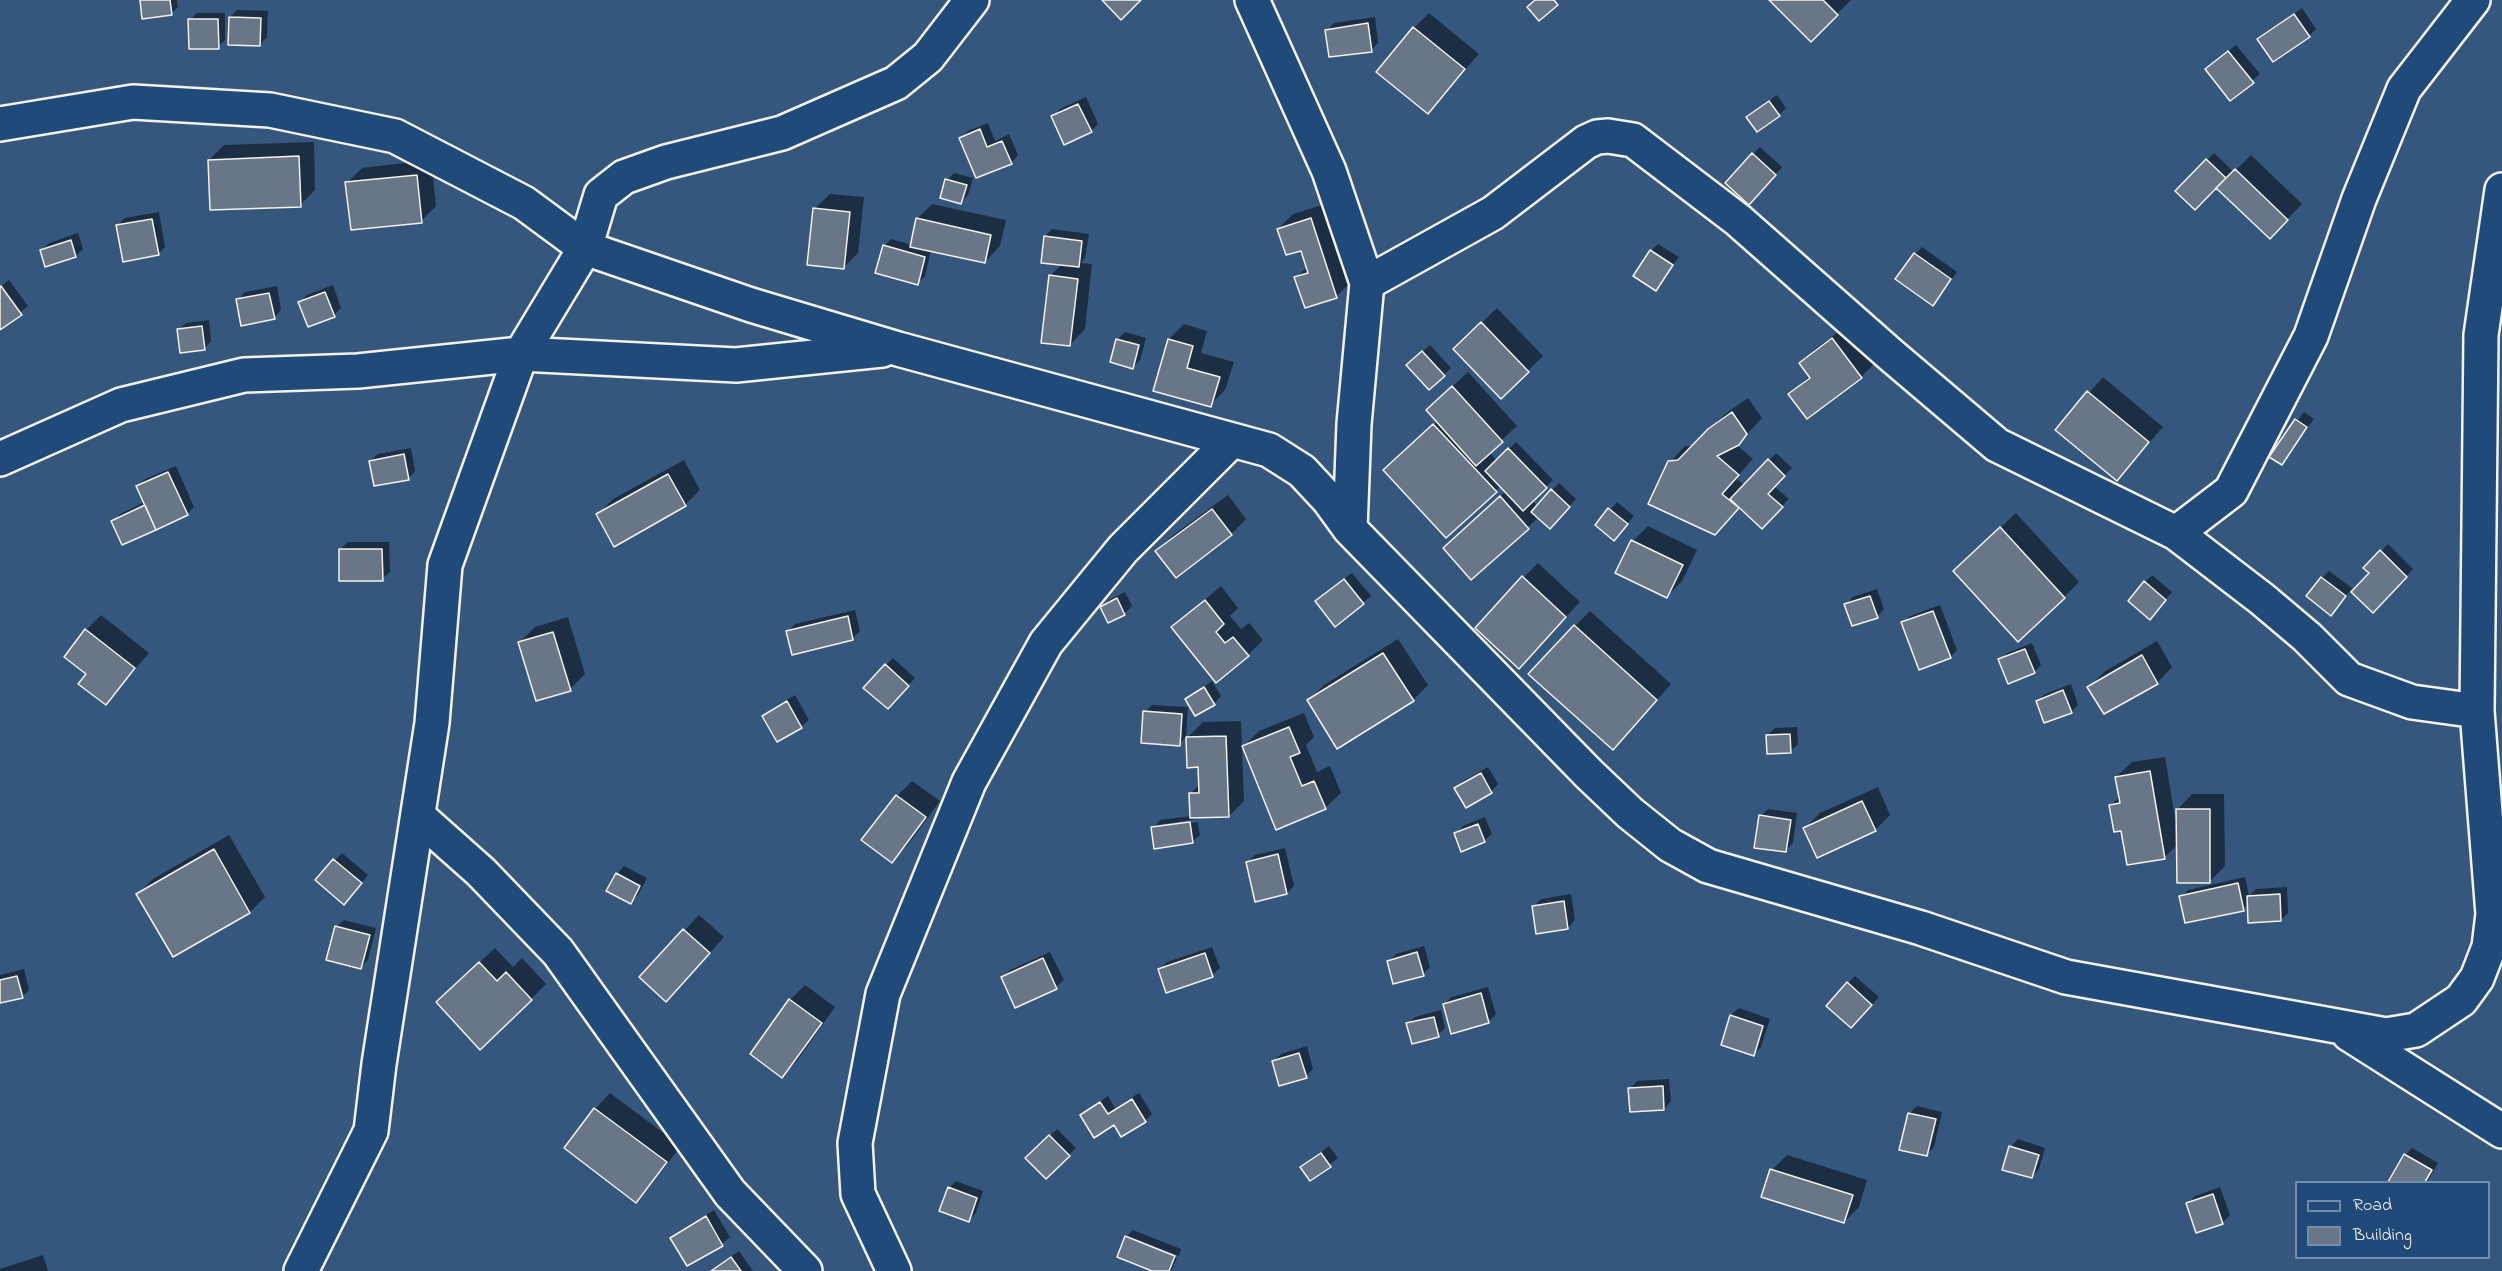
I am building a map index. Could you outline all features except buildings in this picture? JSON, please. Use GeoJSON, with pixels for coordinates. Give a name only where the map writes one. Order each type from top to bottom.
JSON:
{"type":"FeatureCollection","features":[{"type":"Feature","properties":{"kind":"street"},"geometry":{"type":"LineString","coordinates":[[301,1271],[371,1131],[379,1064],[432,723],[445,565],[521,354],[585,248],[601,195],[624,177],[666,162],[782,133],[896,83],[928,57],[972,0]]}},
{"type":"Feature","properties":{"kind":"street"},"geometry":{"type":"LineString","coordinates":[[2176,532],[2231,491],[2311,336],[2359,199],[2404,88],[2474,0]]}},
{"type":"Feature","properties":{"kind":"street"},"geometry":{"type":"LineString","coordinates":[[1252,1],[1329,171],[1367,283],[1354,424],[1350,530]]}},
{"type":"Feature","properties":{"kind":"street"},"geometry":{"type":"LineString","coordinates":[[0,124],[134,102],[270,110],[395,136],[524,203],[585,248],[751,305],[898,349],[1269,450],[1302,471],[1329,500],[1350,530],[1597,782],[1630,813],[1670,844],[1708,866],[1921,928],[2066,977],[2386,1035],[2416,1030],[2461,1000],[2477,978],[2498,922],[2477,711],[2481,335],[2502,190]]}},
{"type":"Feature","properties":{"kind":"street"},"geometry":{"type":"LineString","coordinates":[[1367,283],[1493,213],[1586,142],[1608,136],[1633,140],[1738,220],[1890,355],[1996,445],[2176,532],[2307,637],[2349,679],[2412,702],[2477,711]]}},
{"type":"Feature","properties":{"kind":"street"},"geometry":{"type":"LineString","coordinates":[[0,459],[121,405],[244,375],[358,371],[521,354],[736,365],[898,349]]}},
{"type":"Feature","properties":{"kind":"street"},"geometry":{"type":"LineString","coordinates":[[894,1271],[858,1194],[855,1143],[883,994],[969,782],[1046,644],[1123,549],[1232,440]]}},
{"type":"Feature","properties":{"kind":"street"},"geometry":{"type":"LineString","coordinates":[[418,816],[481,872],[558,952],[730,1193],[805,1271]]}},
{"type":"Feature","properties":{"kind":"street"},"geometry":{"type":"LineString","coordinates":[[2340,1028],[2502,1131]]}}]}
